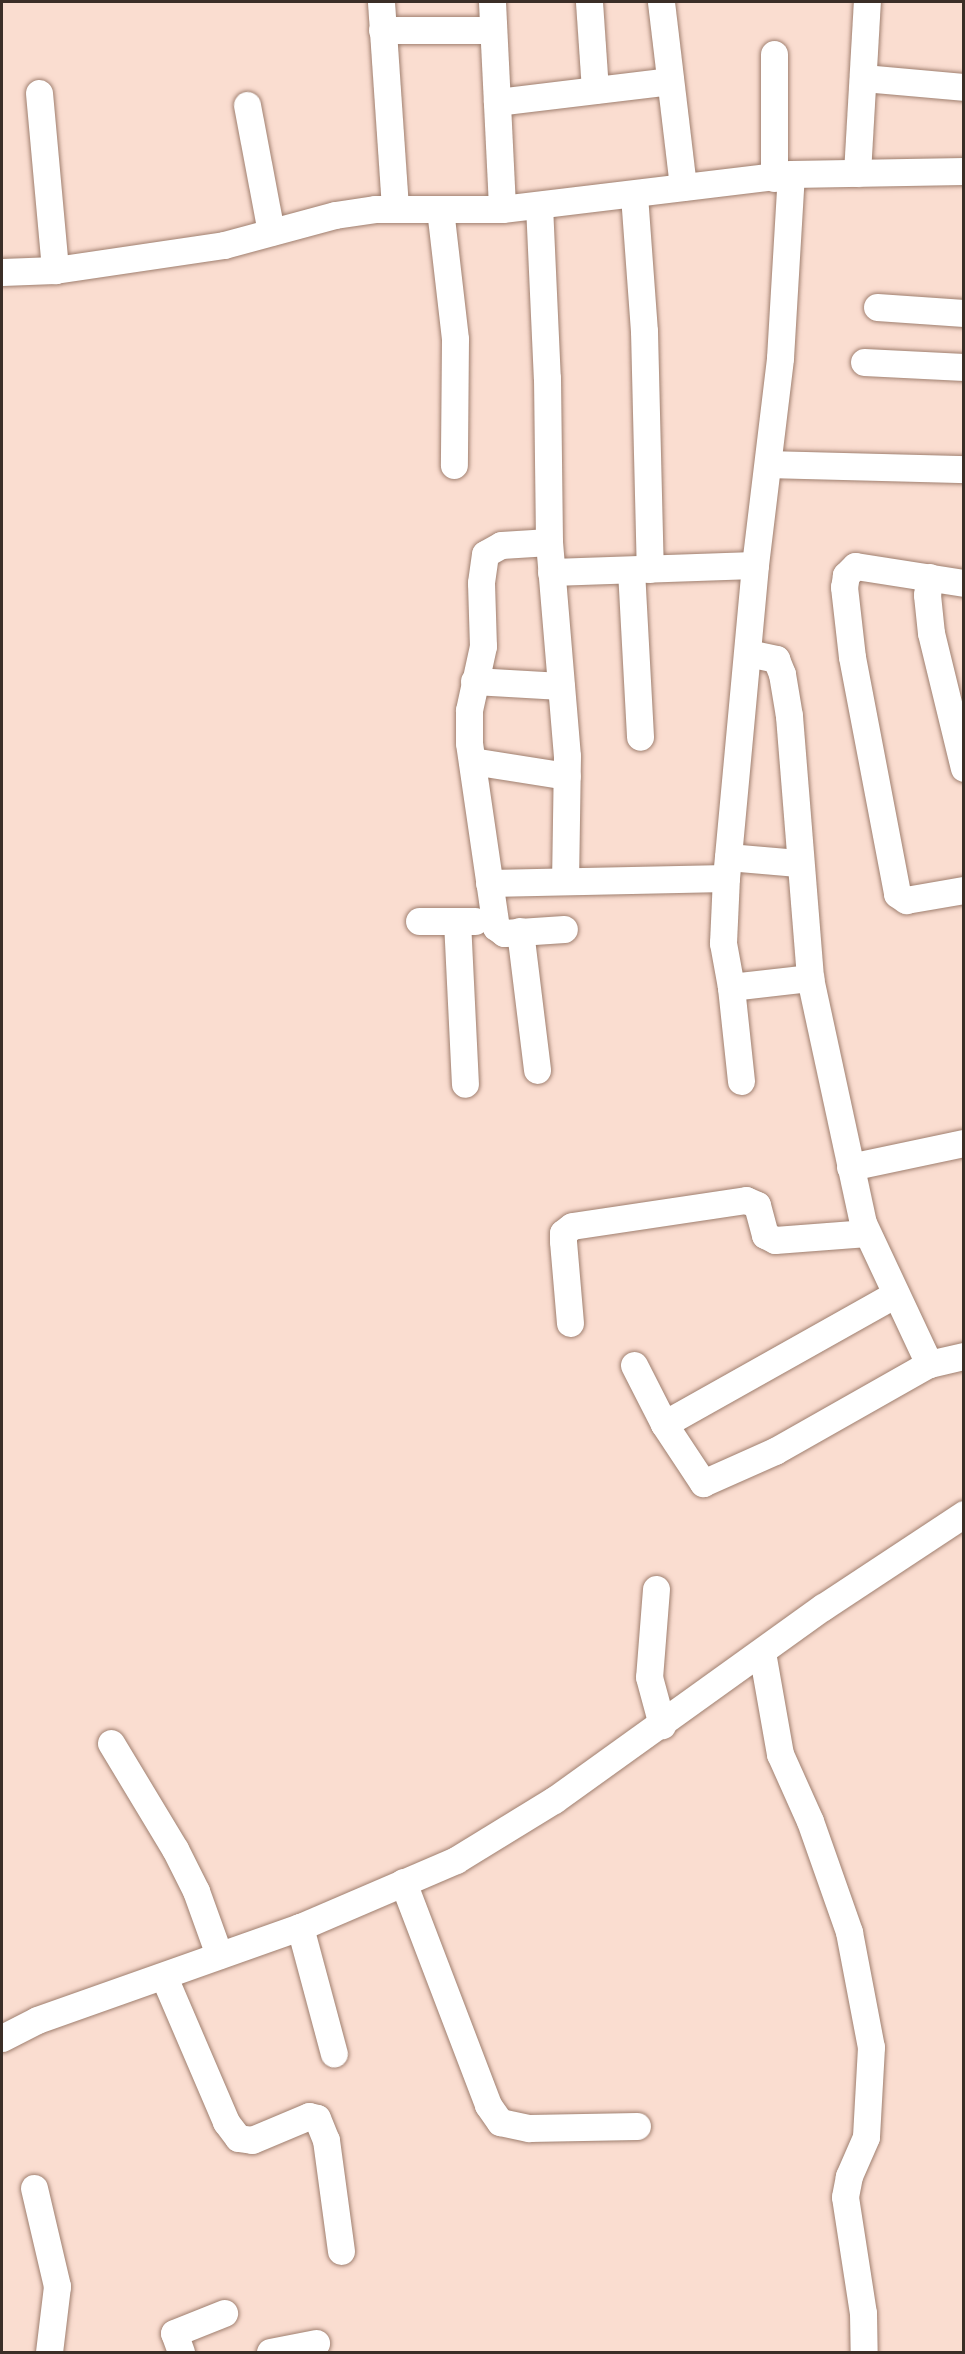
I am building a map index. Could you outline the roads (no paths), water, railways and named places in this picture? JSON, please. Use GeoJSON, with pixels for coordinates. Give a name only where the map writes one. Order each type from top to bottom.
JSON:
{"type":"FeatureCollection","features":[{"type":"Feature","properties":{"kind":"street"},"geometry":{"type":"LineString","coordinates":[[381,2],[395,209]]}},
{"type":"Feature","properties":{"kind":"street"},"geometry":{"type":"LineString","coordinates":[[492,2],[502,210]]}},
{"type":"Feature","properties":{"kind":"street"},"geometry":{"type":"LineString","coordinates":[[589,2],[595,90]]}},
{"type":"Feature","properties":{"kind":"street"},"geometry":{"type":"LineString","coordinates":[[661,2],[683,188]]}},
{"type":"Feature","properties":{"kind":"street"},"geometry":{"type":"LineString","coordinates":[[857,173],[867,2]]}},
{"type":"Feature","properties":{"kind":"street"},"geometry":{"type":"LineString","coordinates":[[382,30],[493,30]]}},
{"type":"Feature","properties":{"kind":"street"},"geometry":{"type":"LineString","coordinates":[[741,1080],[731,987],[723,943],[727,867],[755,565],[770,464],[783,176],[774,54]]}},
{"type":"Feature","properties":{"kind":"street"},"geometry":{"type":"LineString","coordinates":[[863,78],[963,87]]}},
{"type":"Feature","properties":{"kind":"street"},"geometry":{"type":"LineString","coordinates":[[497,102],[670,81]]}},
{"type":"Feature","properties":{"kind":"street"},"geometry":{"type":"LineString","coordinates":[[39,93],[55,270]]}},
{"type":"Feature","properties":{"kind":"street"},"geometry":{"type":"LineString","coordinates":[[247,105],[271,232]]}},
{"type":"Feature","properties":{"kind":"street"},"geometry":{"type":"LineString","coordinates":[[2,272],[55,270],[224,245],[334,215],[395,209],[502,210],[783,176],[963,171]]}},
{"type":"Feature","properties":{"kind":"street"},"geometry":{"type":"LineString","coordinates":[[634,195],[644,331],[640,737]]}},
{"type":"Feature","properties":{"kind":"street"},"geometry":{"type":"LineString","coordinates":[[539,205],[547,378],[549,542],[567,776],[565,881]]}},
{"type":"Feature","properties":{"kind":"street"},"geometry":{"type":"LineString","coordinates":[[440,209],[455,339],[454,465]]}},
{"type":"Feature","properties":{"kind":"street"},"geometry":{"type":"LineString","coordinates":[[877,308],[963,313]]}},
{"type":"Feature","properties":{"kind":"street"},"geometry":{"type":"LineString","coordinates":[[864,362],[963,367]]}},
{"type":"Feature","properties":{"kind":"street"},"geometry":{"type":"LineString","coordinates":[[770,464],[963,470]]}},
{"type":"Feature","properties":{"kind":"street"},"geometry":{"type":"LineString","coordinates":[[549,542],[501,545],[485,554],[481,583],[483,646],[469,710],[472,761],[494,922],[504,933],[564,928]]}},
{"type":"Feature","properties":{"kind":"street"},"geometry":{"type":"LineString","coordinates":[[551,572],[755,565]]}},
{"type":"Feature","properties":{"kind":"street"},"geometry":{"type":"LineString","coordinates":[[963,583],[855,566],[846,575],[844,609],[897,894],[906,900],[963,890]]}},
{"type":"Feature","properties":{"kind":"street"},"geometry":{"type":"LineString","coordinates":[[929,577],[927,595],[931,633],[963,768]]}},
{"type":"Feature","properties":{"kind":"street"},"geometry":{"type":"LineString","coordinates":[[748,653],[770,656],[779,664],[790,727],[798,863],[810,978],[850,1167],[867,1233],[894,1295],[929,1364]]}},
{"type":"Feature","properties":{"kind":"street"},"geometry":{"type":"LineString","coordinates":[[474,681],[561,686]]}},
{"type":"Feature","properties":{"kind":"street"},"geometry":{"type":"LineString","coordinates":[[472,761],[567,776]]}},
{"type":"Feature","properties":{"kind":"street"},"geometry":{"type":"LineString","coordinates":[[489,883],[565,881],[798,863]]}},
{"type":"Feature","properties":{"kind":"street"},"geometry":{"type":"LineString","coordinates":[[419,921],[494,922]]}},
{"type":"Feature","properties":{"kind":"street"},"geometry":{"type":"LineString","coordinates":[[457,921],[465,1084]]}},
{"type":"Feature","properties":{"kind":"street"},"geometry":{"type":"LineString","coordinates":[[520,931],[537,1070]]}},
{"type":"Feature","properties":{"kind":"street"},"geometry":{"type":"LineString","coordinates":[[731,987],[810,978]]}},
{"type":"Feature","properties":{"kind":"street"},"geometry":{"type":"LineString","coordinates":[[850,1167],[963,1143]]}},
{"type":"Feature","properties":{"kind":"street"},"geometry":{"type":"LineString","coordinates":[[570,1323],[563,1233],[572,1226],[746,1200],[757,1205],[765,1234],[775,1240],[867,1233]]}},
{"type":"Feature","properties":{"kind":"street"},"geometry":{"type":"LineString","coordinates":[[664,1424],[894,1295]]}},
{"type":"Feature","properties":{"kind":"street"},"geometry":{"type":"LineString","coordinates":[[634,1365],[664,1424],[697,1480],[709,1483],[929,1364],[963,1356]]}},
{"type":"Feature","properties":{"kind":"street"},"geometry":{"type":"LineString","coordinates":[[2,2038],[37,2020],[300,1927],[456,1860],[662,1725],[927,1535],[963,1514]]}},
{"type":"Feature","properties":{"kind":"street"},"geometry":{"type":"LineString","coordinates":[[656,1589],[649,1677],[662,1725]]}},
{"type":"Feature","properties":{"kind":"street"},"geometry":{"type":"LineString","coordinates":[[762,1652],[780,1754],[810,1821],[849,1932],[871,2047],[866,2137],[849,2176],[845,2197],[863,2313],[864,2352]]}},
{"type":"Feature","properties":{"kind":"street"},"geometry":{"type":"LineString","coordinates":[[111,1743],[180,1859],[219,1955]]}},
{"type":"Feature","properties":{"kind":"street"},"geometry":{"type":"LineString","coordinates":[[403,1882],[488,2105],[500,2122],[529,2128],[637,2126]]}},
{"type":"Feature","properties":{"kind":"street"},"geometry":{"type":"LineString","coordinates":[[300,1927],[334,2054]]}},
{"type":"Feature","properties":{"kind":"street"},"geometry":{"type":"LineString","coordinates":[[164,1977],[226,2122],[238,2138],[252,2140],[309,2116],[322,2126],[341,2251]]}},
{"type":"Feature","properties":{"kind":"street"},"geometry":{"type":"LineString","coordinates":[[34,2188],[57,2286],[49,2352]]}},
{"type":"Feature","properties":{"kind":"street"},"geometry":{"type":"LineString","coordinates":[[181,2352],[174,2333],[224,2313]]}},
{"type":"Feature","properties":{"kind":"street"},"geometry":{"type":"LineString","coordinates":[[270,2352],[316,2343]]}}]}
